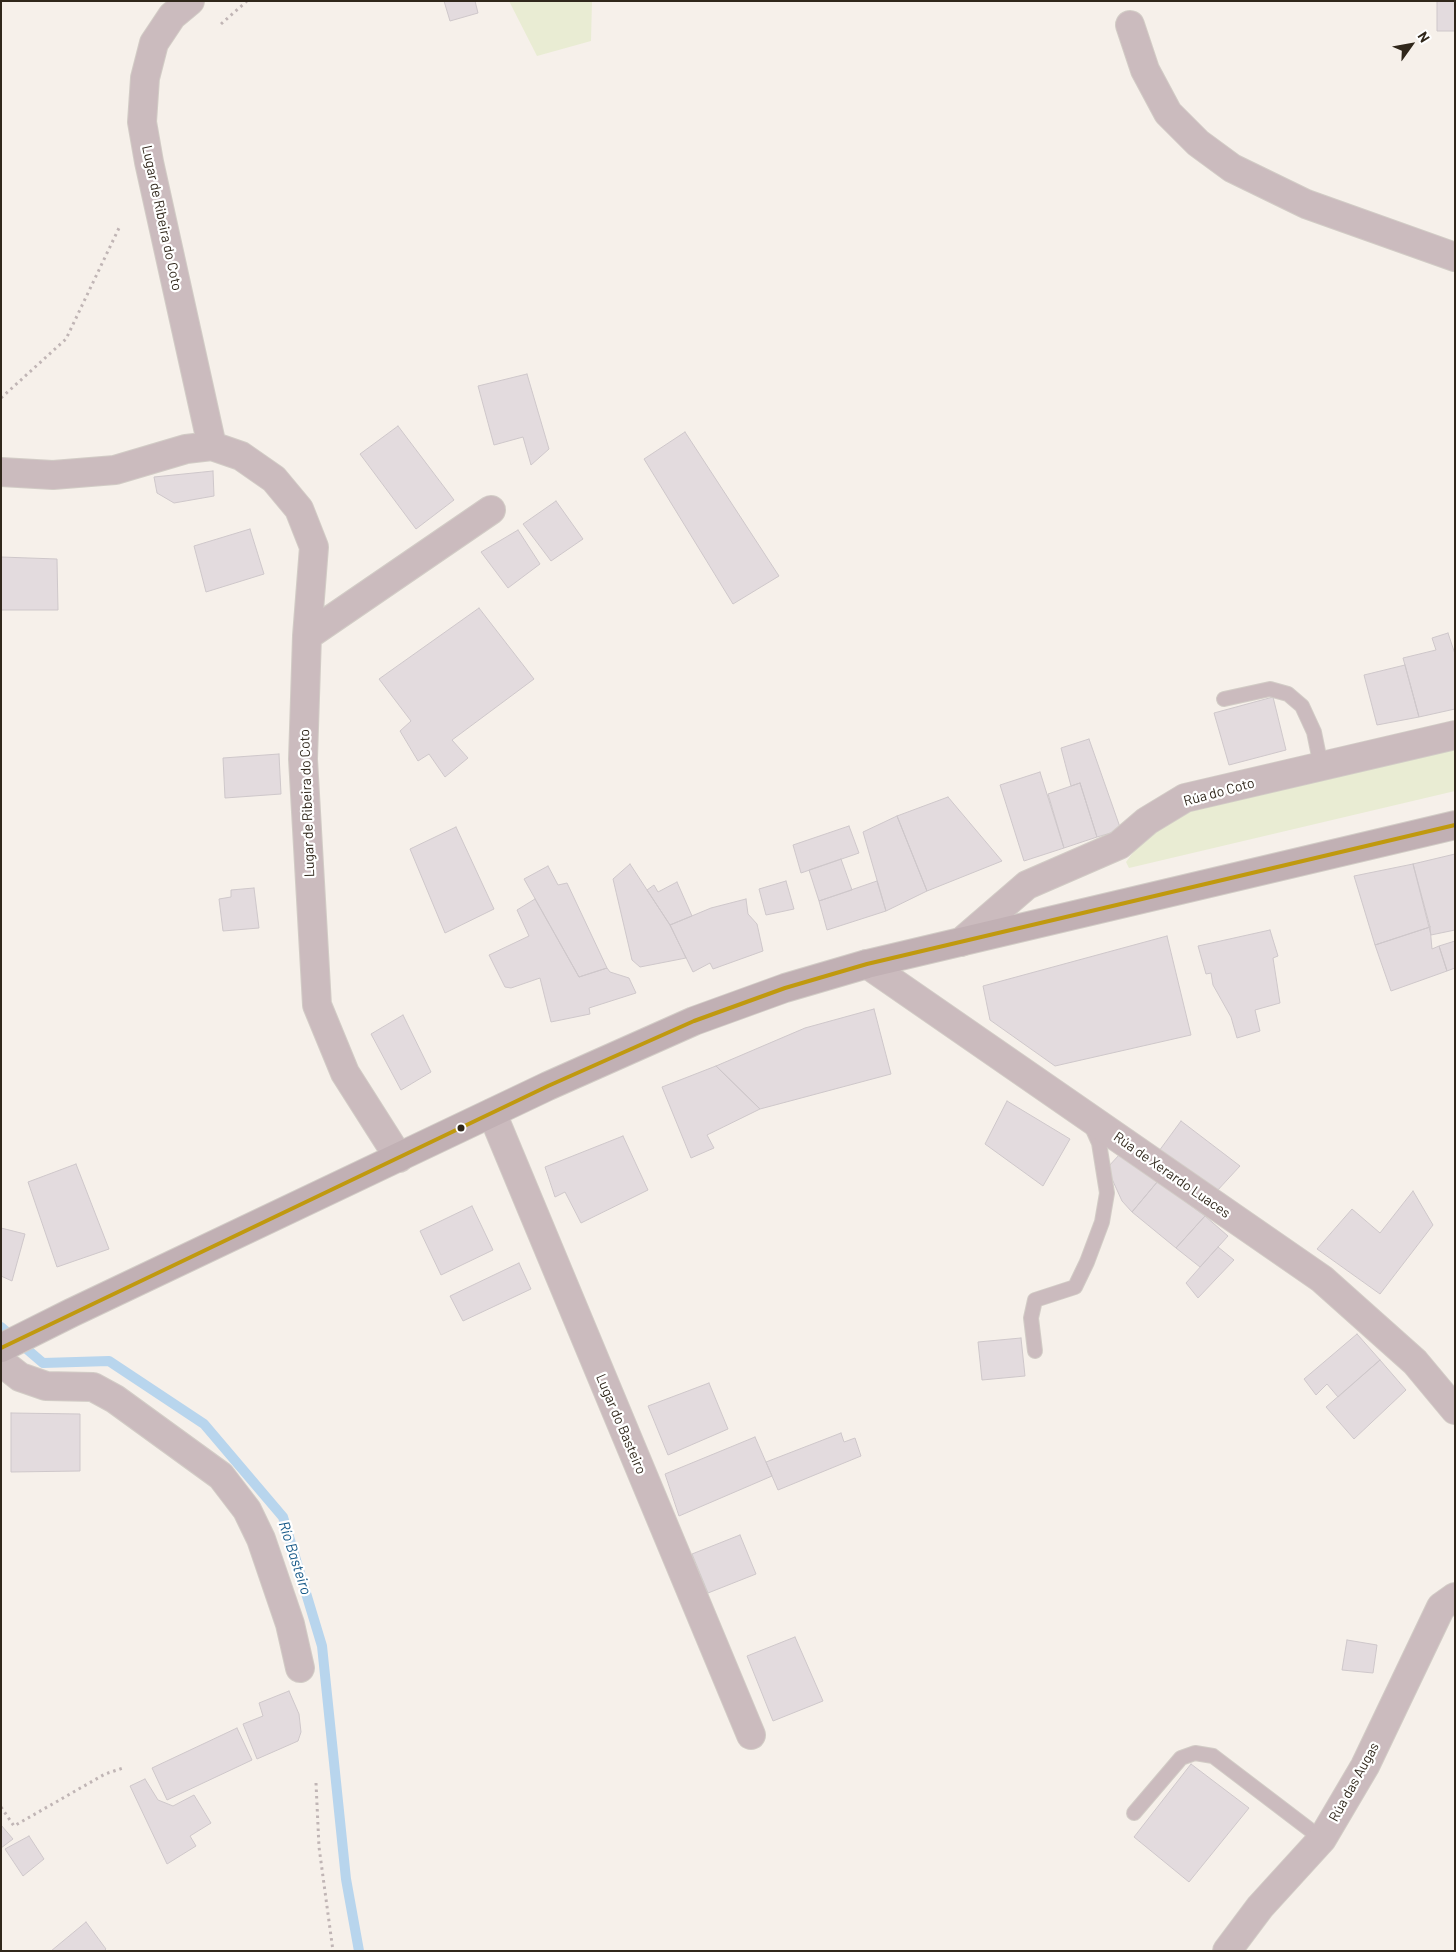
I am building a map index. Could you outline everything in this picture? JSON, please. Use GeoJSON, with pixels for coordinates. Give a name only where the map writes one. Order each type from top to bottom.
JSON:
{"type":"FeatureCollection","features":[{"type":"Feature","properties":{"kind":"main road","name":"Rúa do Coto"},"geometry":{"type":"LineString","coordinates":[[2,1353],[70,1313],[492,1113],[694,1021],[785,988],[867,964],[1455,825]]}},
{"type":"Feature","properties":{"kind":"street","name":"Lugar de Ribeira do Coto"},"geometry":{"type":"LineString","coordinates":[[190,1],[172,16],[154,43],[145,78],[142,122],[149,162],[212,446]]}},
{"type":"Feature","properties":{"kind":"street"},"geometry":{"type":"LineString","coordinates":[[1130,25],[1145,70],[1168,114],[1198,143],[1232,168],[1306,204],[1455,257]]}},
{"type":"Feature","properties":{"kind":"street","name":"Lugar de Ribeira do Coto"},"geometry":{"type":"LineString","coordinates":[[1,472],[53,475],[115,470],[186,449],[212,446],[241,456],[274,479],[299,509],[314,546],[307,636],[303,759],[317,1005],[345,1073],[399,1158]]}},
{"type":"Feature","properties":{"kind":"street"},"geometry":{"type":"LineString","coordinates":[[307,636],[492,510]]}},
{"type":"Feature","properties":{"kind":"street","name":"Rúa do Coto"},"geometry":{"type":"LineString","coordinates":[[961,942],[1027,885],[1120,845],[1147,822],[1186,798],[1455,735]]}},
{"type":"Feature","properties":{"kind":"street","name":"Rúa de Xerardo Luaces"},"geometry":{"type":"LineString","coordinates":[[867,964],[1322,1279],[1415,1362],[1455,1410]]}},
{"type":"Feature","properties":{"kind":"street","name":"Lugar do Basteiro"},"geometry":{"type":"LineString","coordinates":[[492,1113],[751,1734]]}},
{"type":"Feature","properties":{"kind":"street"},"geometry":{"type":"LineString","coordinates":[[2,1353],[20,1377],[46,1386],[93,1387],[116,1399],[221,1476],[247,1510],[261,1539],[290,1624],[300,1668]]}},
{"type":"Feature","properties":{"kind":"street","name":"Rúa das Augas"},"geometry":{"type":"LineString","coordinates":[[1227,1951],[1260,1907],[1322,1840],[1365,1766],[1441,1608],[1455,1597]]}},
{"type":"Feature","properties":{"kind":"lane"},"geometry":{"type":"LineString","coordinates":[[1224,699],[1270,689],[1288,694],[1302,706],[1314,732],[1321,766]]}},
{"type":"Feature","properties":{"kind":"lane"},"geometry":{"type":"LineString","coordinates":[[1035,1351],[1031,1318],[1035,1300],[1074,1287],[1087,1262],[1102,1222],[1107,1193],[1099,1144],[1088,1117]]}},
{"type":"Feature","properties":{"kind":"lane"},"geometry":{"type":"LineString","coordinates":[[1134,1813],[1181,1758],[1195,1753],[1213,1756],[1322,1840]]}},
{"type":"Feature","properties":{"kind":"path"},"geometry":{"type":"LineString","coordinates":[[221,24],[247,1]]}},
{"type":"Feature","properties":{"kind":"path"},"geometry":{"type":"LineString","coordinates":[[1,398],[66,339],[118,228]]}},
{"type":"Feature","properties":{"kind":"path"},"geometry":{"type":"LineString","coordinates":[[1,1808],[14,1826],[105,1774],[123,1768]]}},
{"type":"Feature","properties":{"kind":"path"},"geometry":{"type":"LineString","coordinates":[[316,1783],[319,1847],[333,1951]]}},
{"type":"Feature","properties":{"kind":"green space"},"geometry":{"type":"Polygon","coordinates":[[[509,1],[592,1],[591,41],[537,56],[509,1]]]}},
{"type":"Feature","properties":{"kind":"green space"},"geometry":{"type":"Polygon","coordinates":[[[1455,745],[1455,791],[1129,868],[1126,862],[1143,839],[1185,812],[1455,745]]]}},
{"type":"Feature","properties":{"kind":"building"},"geometry":{"type":"Polygon","coordinates":[[[444,1],[475,1],[478,13],[450,21],[444,1]]]}},
{"type":"Feature","properties":{"kind":"building"},"geometry":{"type":"Polygon","coordinates":[[[1437,1],[1455,1],[1455,31],[1437,31],[1437,1]]]}},
{"type":"Feature","properties":{"kind":"building"},"geometry":{"type":"Polygon","coordinates":[[[527,374],[549,449],[531,465],[523,437],[494,445],[478,386],[527,374]]]}},
{"type":"Feature","properties":{"kind":"building"},"geometry":{"type":"Polygon","coordinates":[[[398,426],[454,500],[416,529],[360,454],[398,426]]]}},
{"type":"Feature","properties":{"kind":"building"},"geometry":{"type":"Polygon","coordinates":[[[685,432],[779,576],[733,604],[644,459],[685,432]]]}},
{"type":"Feature","properties":{"kind":"building"},"geometry":{"type":"Polygon","coordinates":[[[213,471],[214,496],[174,503],[157,493],[154,477],[213,471]]]}},
{"type":"Feature","properties":{"kind":"building"},"geometry":{"type":"Polygon","coordinates":[[[556,501],[583,539],[551,561],[523,524],[556,501]]]}},
{"type":"Feature","properties":{"kind":"building"},"geometry":{"type":"Polygon","coordinates":[[[250,529],[264,574],[206,592],[194,546],[250,529]]]}},
{"type":"Feature","properties":{"kind":"building"},"geometry":{"type":"Polygon","coordinates":[[[518,530],[540,564],[508,588],[481,552],[518,530]]]}},
{"type":"Feature","properties":{"kind":"building"},"geometry":{"type":"Polygon","coordinates":[[[1,557],[57,559],[58,610],[1,610],[1,557]]]}},
{"type":"Feature","properties":{"kind":"building"},"geometry":{"type":"Polygon","coordinates":[[[479,608],[534,679],[452,740],[468,758],[445,777],[429,754],[418,761],[400,731],[411,721],[379,679],[479,608]]]}},
{"type":"Feature","properties":{"kind":"building"},"geometry":{"type":"Polygon","coordinates":[[[1448,633],[1455,654],[1455,709],[1419,717],[1403,658],[1436,650],[1432,638],[1448,633]]]}},
{"type":"Feature","properties":{"kind":"building"},"geometry":{"type":"Polygon","coordinates":[[[1405,665],[1419,717],[1377,725],[1364,675],[1405,665]]]}},
{"type":"Feature","properties":{"kind":"building"},"geometry":{"type":"Polygon","coordinates":[[[1273,697],[1286,750],[1229,765],[1214,713],[1273,697]]]}},
{"type":"Feature","properties":{"kind":"building"},"geometry":{"type":"Polygon","coordinates":[[[1089,739],[1121,830],[1097,837],[1080,783],[1071,786],[1061,748],[1089,739]]]}},
{"type":"Feature","properties":{"kind":"building"},"geometry":{"type":"Polygon","coordinates":[[[279,754],[281,794],[225,798],[223,758],[279,754]]]}},
{"type":"Feature","properties":{"kind":"building"},"geometry":{"type":"Polygon","coordinates":[[[1040,772],[1064,848],[1024,861],[1000,785],[1040,772]]]}},
{"type":"Feature","properties":{"kind":"building"},"geometry":{"type":"Polygon","coordinates":[[[1080,783],[1097,837],[1064,848],[1048,794],[1080,783]]]}},
{"type":"Feature","properties":{"kind":"building"},"geometry":{"type":"Polygon","coordinates":[[[948,797],[1002,861],[927,891],[897,816],[948,797]]]}},
{"type":"Feature","properties":{"kind":"building"},"geometry":{"type":"Polygon","coordinates":[[[897,816],[927,891],[886,911],[863,832],[897,816]]]}},
{"type":"Feature","properties":{"kind":"building"},"geometry":{"type":"Polygon","coordinates":[[[849,826],[859,853],[801,873],[793,845],[849,826]]]}},
{"type":"Feature","properties":{"kind":"building"},"geometry":{"type":"Polygon","coordinates":[[[456,827],[494,909],[445,933],[410,849],[456,827]]]}},
{"type":"Feature","properties":{"kind":"building"},"geometry":{"type":"Polygon","coordinates":[[[1455,854],[1455,930],[1431,935],[1413,864],[1455,854]]]}},
{"type":"Feature","properties":{"kind":"building"},"geometry":{"type":"Polygon","coordinates":[[[841,859],[852,890],[819,901],[809,870],[841,859]]]}},
{"type":"Feature","properties":{"kind":"building"},"geometry":{"type":"Polygon","coordinates":[[[630,864],[670,925],[686,958],[640,967],[632,960],[613,879],[630,864]]]}},
{"type":"Feature","properties":{"kind":"building"},"geometry":{"type":"Polygon","coordinates":[[[1413,864],[1430,927],[1375,945],[1354,876],[1413,864]]]}},
{"type":"Feature","properties":{"kind":"building"},"geometry":{"type":"Polygon","coordinates":[[[548,866],[558,885],[567,883],[607,968],[579,977],[524,879],[548,866]]]}},
{"type":"Feature","properties":{"kind":"building"},"geometry":{"type":"Polygon","coordinates":[[[786,881],[794,909],[766,915],[759,889],[786,881]]]}},
{"type":"Feature","properties":{"kind":"building"},"geometry":{"type":"Polygon","coordinates":[[[877,881],[886,911],[827,930],[819,901],[877,881]]]}},
{"type":"Feature","properties":{"kind":"building"},"geometry":{"type":"Polygon","coordinates":[[[677,882],[692,916],[670,925],[647,890],[654,885],[658,892],[677,882]]]}},
{"type":"Feature","properties":{"kind":"building"},"geometry":{"type":"Polygon","coordinates":[[[254,888],[259,928],[223,931],[219,899],[231,897],[231,890],[254,888]]]}},
{"type":"Feature","properties":{"kind":"building"},"geometry":{"type":"Polygon","coordinates":[[[535,899],[579,977],[607,968],[610,972],[629,978],[636,993],[589,1008],[590,1014],[551,1022],[540,978],[511,988],[505,987],[489,955],[529,936],[517,910],[535,899]]]}},
{"type":"Feature","properties":{"kind":"building"},"geometry":{"type":"Polygon","coordinates":[[[746,899],[748,914],[757,924],[763,951],[713,969],[710,963],[693,972],[670,925],[711,908],[746,899]]]}},
{"type":"Feature","properties":{"kind":"building"},"geometry":{"type":"Polygon","coordinates":[[[1430,927],[1432,949],[1439,946],[1447,971],[1391,991],[1375,945],[1430,927]]]}},
{"type":"Feature","properties":{"kind":"building"},"geometry":{"type":"Polygon","coordinates":[[[1270,930],[1278,956],[1273,958],[1280,1003],[1255,1010],[1260,1031],[1237,1038],[1231,1017],[1213,985],[1211,973],[1206,974],[1198,946],[1270,930]]]}},
{"type":"Feature","properties":{"kind":"building"},"geometry":{"type":"Polygon","coordinates":[[[1167,936],[1191,1035],[1055,1066],[990,1020],[983,986],[1167,936]]]}},
{"type":"Feature","properties":{"kind":"building"},"geometry":{"type":"Polygon","coordinates":[[[1455,941],[1455,968],[1447,971],[1439,946],[1455,941]]]}},
{"type":"Feature","properties":{"kind":"building"},"geometry":{"type":"Polygon","coordinates":[[[874,1009],[891,1074],[760,1109],[716,1066],[805,1028],[874,1009]]]}},
{"type":"Feature","properties":{"kind":"building"},"geometry":{"type":"Polygon","coordinates":[[[403,1015],[431,1072],[401,1090],[371,1034],[403,1015]]]}},
{"type":"Feature","properties":{"kind":"building"},"geometry":{"type":"Polygon","coordinates":[[[716,1066],[760,1109],[707,1135],[714,1148],[691,1158],[662,1087],[716,1066]]]}},
{"type":"Feature","properties":{"kind":"building"},"geometry":{"type":"Polygon","coordinates":[[[1007,1101],[1070,1139],[1043,1186],[985,1144],[1007,1101]]]}},
{"type":"Feature","properties":{"kind":"building"},"geometry":{"type":"Polygon","coordinates":[[[1181,1121],[1240,1166],[1216,1192],[1159,1151],[1181,1121]]]}},
{"type":"Feature","properties":{"kind":"building"},"geometry":{"type":"Polygon","coordinates":[[[623,1136],[648,1190],[581,1223],[565,1192],[555,1197],[545,1167],[623,1136]]]}},
{"type":"Feature","properties":{"kind":"building"},"geometry":{"type":"Polygon","coordinates":[[[1120,1154],[1158,1181],[1132,1212],[1122,1201],[1107,1168],[1120,1154]]]}},
{"type":"Feature","properties":{"kind":"building"},"geometry":{"type":"Polygon","coordinates":[[[76,1164],[109,1249],[57,1267],[28,1182],[76,1164]]]}},
{"type":"Feature","properties":{"kind":"building"},"geometry":{"type":"Polygon","coordinates":[[[1158,1181],[1205,1216],[1176,1248],[1132,1212],[1158,1181]]]}},
{"type":"Feature","properties":{"kind":"building"},"geometry":{"type":"Polygon","coordinates":[[[1413,1191],[1433,1225],[1380,1294],[1317,1249],[1352,1209],[1380,1233],[1413,1191]]]}},
{"type":"Feature","properties":{"kind":"building"},"geometry":{"type":"Polygon","coordinates":[[[472,1206],[493,1250],[441,1275],[420,1231],[472,1206]]]}},
{"type":"Feature","properties":{"kind":"building"},"geometry":{"type":"Polygon","coordinates":[[[1205,1216],[1228,1236],[1200,1267],[1176,1248],[1205,1216]]]}},
{"type":"Feature","properties":{"kind":"building"},"geometry":{"type":"Polygon","coordinates":[[[1,1228],[25,1234],[12,1281],[1,1276],[1,1228]]]}},
{"type":"Feature","properties":{"kind":"building"},"geometry":{"type":"Polygon","coordinates":[[[1218,1247],[1234,1260],[1198,1298],[1186,1283],[1218,1247]]]}},
{"type":"Feature","properties":{"kind":"building"},"geometry":{"type":"Polygon","coordinates":[[[519,1263],[531,1289],[463,1321],[450,1296],[519,1263]]]}},
{"type":"Feature","properties":{"kind":"building"},"geometry":{"type":"Polygon","coordinates":[[[1357,1334],[1380,1360],[1338,1397],[1327,1384],[1316,1395],[1304,1379],[1357,1334]]]}},
{"type":"Feature","properties":{"kind":"building"},"geometry":{"type":"Polygon","coordinates":[[[1021,1338],[1025,1376],[982,1380],[978,1342],[1021,1338]]]}},
{"type":"Feature","properties":{"kind":"building"},"geometry":{"type":"Polygon","coordinates":[[[1380,1360],[1406,1390],[1354,1439],[1326,1407],[1380,1360]]]}},
{"type":"Feature","properties":{"kind":"building"},"geometry":{"type":"Polygon","coordinates":[[[709,1383],[728,1429],[668,1455],[648,1406],[709,1383]]]}},
{"type":"Feature","properties":{"kind":"building"},"geometry":{"type":"Polygon","coordinates":[[[11,1413],[80,1414],[80,1471],[11,1472],[11,1413]]]}},
{"type":"Feature","properties":{"kind":"building"},"geometry":{"type":"Polygon","coordinates":[[[841,1433],[844,1442],[855,1438],[861,1456],[778,1490],[766,1462],[841,1433]]]}},
{"type":"Feature","properties":{"kind":"building"},"geometry":{"type":"Polygon","coordinates":[[[755,1437],[772,1476],[679,1516],[665,1474],[755,1437]]]}},
{"type":"Feature","properties":{"kind":"building"},"geometry":{"type":"Polygon","coordinates":[[[740,1535],[756,1574],[708,1593],[692,1554],[740,1535]]]}},
{"type":"Feature","properties":{"kind":"building"},"geometry":{"type":"Polygon","coordinates":[[[795,1637],[823,1701],[773,1721],[747,1656],[795,1637]]]}},
{"type":"Feature","properties":{"kind":"building"},"geometry":{"type":"Polygon","coordinates":[[[1347,1640],[1377,1645],[1373,1673],[1342,1670],[1347,1640]]]}},
{"type":"Feature","properties":{"kind":"building"},"geometry":{"type":"Polygon","coordinates":[[[289,1691],[299,1714],[301,1732],[298,1741],[257,1759],[243,1724],[263,1716],[259,1703],[289,1691]]]}},
{"type":"Feature","properties":{"kind":"building"},"geometry":{"type":"Polygon","coordinates":[[[237,1728],[252,1760],[167,1800],[152,1768],[237,1728]]]}},
{"type":"Feature","properties":{"kind":"building"},"geometry":{"type":"Polygon","coordinates":[[[1191,1764],[1249,1808],[1189,1882],[1134,1837],[1191,1764]]]}},
{"type":"Feature","properties":{"kind":"building"},"geometry":{"type":"Polygon","coordinates":[[[145,1779],[158,1800],[173,1806],[194,1795],[211,1823],[190,1836],[196,1846],[167,1864],[130,1786],[145,1779]]]}},
{"type":"Feature","properties":{"kind":"building"},"geometry":{"type":"Polygon","coordinates":[[[1,1825],[13,1839],[1,1848],[1,1825]]]}},
{"type":"Feature","properties":{"kind":"building"},"geometry":{"type":"Polygon","coordinates":[[[29,1836],[44,1859],[23,1876],[5,1849],[29,1836]]]}},
{"type":"Feature","properties":{"kind":"building"},"geometry":{"type":"Polygon","coordinates":[[[86,1922],[106,1949],[104,1951],[51,1951],[86,1922]]]}},
{"type":"Feature","properties":{"kind":"waterway","name":"Río Basteiro"},"geometry":{"type":"LineString","coordinates":[[1,1327],[43,1363],[109,1361],[204,1424],[283,1517],[322,1646],[346,1879],[359,1951]]}},
{"type":"Feature","properties":{"kind":"transit line"},"geometry":{"type":"LineString","coordinates":[[1,1348],[548,1086],[694,1021],[785,988],[867,964],[1455,825]]}}]}
